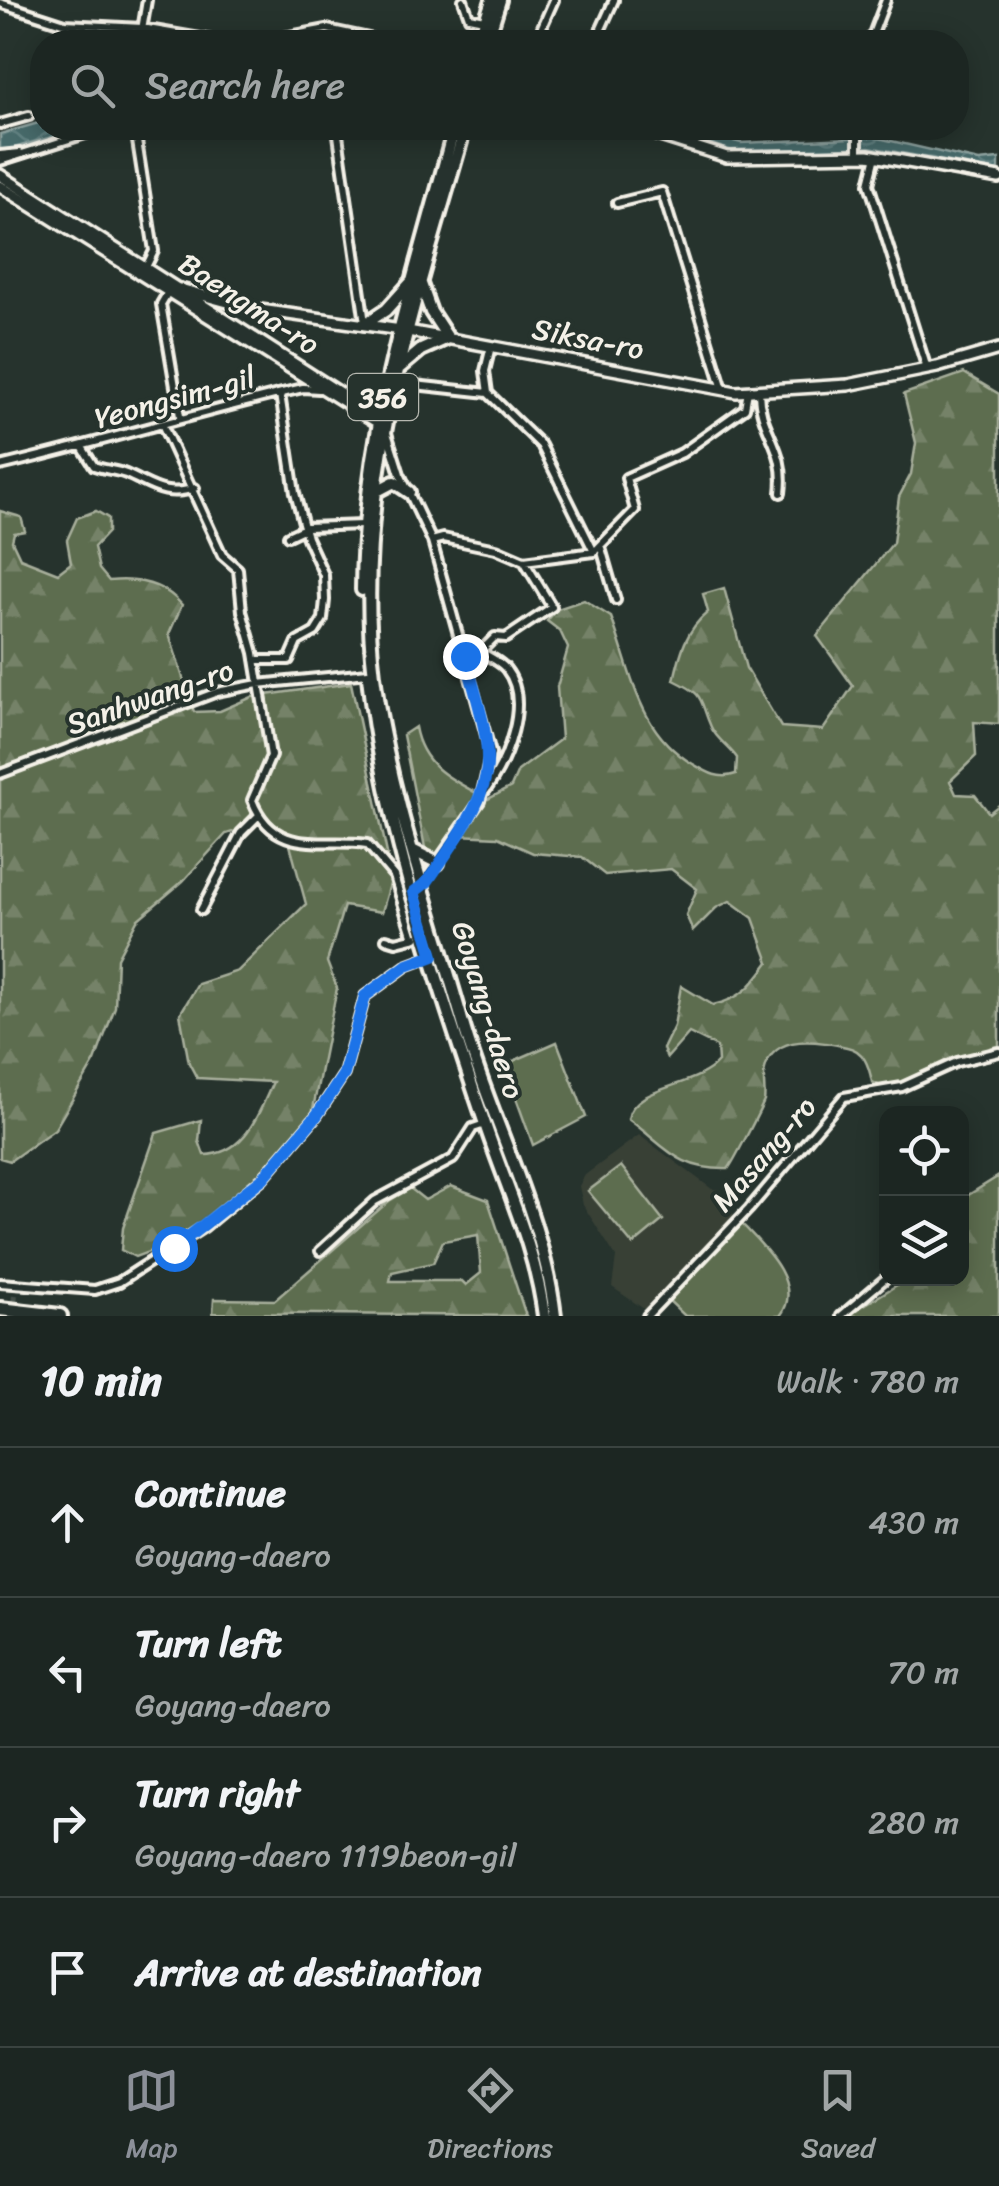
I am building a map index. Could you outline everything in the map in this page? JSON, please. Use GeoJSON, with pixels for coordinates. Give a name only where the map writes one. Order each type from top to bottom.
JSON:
{"type":"FeatureCollection","features":[{"type":"Feature","properties":{"kind":"highway"},"geometry":{"type":"LineString","coordinates":[[0,1309],[60,1316]]}},
{"type":"Feature","properties":{"kind":"main road"},"geometry":{"type":"LineString","coordinates":[[481,30],[492,0]]}},
{"type":"Feature","properties":{"kind":"main road"},"geometry":{"type":"LineString","coordinates":[[490,30],[500,0]]}},
{"type":"Feature","properties":{"kind":"main road","name":"Goyang-daero"},"geometry":{"type":"LineString","coordinates":[[451,140],[380,422],[362,525],[368,673],[377,742],[419,888],[534,1223],[555,1316]]}},
{"type":"Feature","properties":{"kind":"main road","name":"Goyang-daero"},"geometry":{"type":"LineString","coordinates":[[417,282],[461,140]]}},
{"type":"Feature","properties":{"kind":"main road"},"geometry":{"type":"LineString","coordinates":[[365,324],[417,282],[448,338],[421,350],[395,377]]}},
{"type":"Feature","properties":{"kind":"main road","name":"Goyang-daero"},"geometry":{"type":"LineString","coordinates":[[404,330],[395,377],[380,422],[369,598],[374,672],[388,753],[414,851],[426,935],[485,1124],[522,1226],[544,1316]]}},
{"type":"Feature","properties":{"kind":"main road"},"geometry":{"type":"LineString","coordinates":[[376,492],[394,482],[408,492]]}},
{"type":"Feature","properties":{"kind":"main road"},"geometry":{"type":"LineString","coordinates":[[414,851],[438,863]]}},
{"type":"Feature","properties":{"kind":"street"},"geometry":{"type":"LineString","coordinates":[[142,28],[147,0]]}},
{"type":"Feature","properties":{"kind":"street"},"geometry":{"type":"LineString","coordinates":[[463,0],[470,16],[484,20]]}},
{"type":"Feature","properties":{"kind":"street"},"geometry":{"type":"LineString","coordinates":[[544,30],[554,0]]}},
{"type":"Feature","properties":{"kind":"street"},"geometry":{"type":"LineString","coordinates":[[600,30],[614,0]]}},
{"type":"Feature","properties":{"kind":"street"},"geometry":{"type":"LineString","coordinates":[[875,30],[886,0]]}},
{"type":"Feature","properties":{"kind":"street"},"geometry":{"type":"LineString","coordinates":[[0,3],[65,24],[153,30]]}},
{"type":"Feature","properties":{"kind":"street"},"geometry":{"type":"LineString","coordinates":[[138,30],[142,28]]}},
{"type":"Feature","properties":{"kind":"street"},"geometry":{"type":"LineString","coordinates":[[0,124],[28,116]]}},
{"type":"Feature","properties":{"kind":"street"},"geometry":{"type":"LineString","coordinates":[[0,158],[68,140]]}},
{"type":"Feature","properties":{"kind":"street"},"geometry":{"type":"LineString","coordinates":[[137,140],[154,252],[146,267]]}},
{"type":"Feature","properties":{"kind":"street"},"geometry":{"type":"LineString","coordinates":[[339,140],[365,324]]}},
{"type":"Feature","properties":{"kind":"street"},"geometry":{"type":"LineString","coordinates":[[672,140],[727,158],[858,152],[999,178]]}},
{"type":"Feature","properties":{"kind":"street"},"geometry":{"type":"LineString","coordinates":[[858,140],[858,152]]}},
{"type":"Feature","properties":{"kind":"street"},"geometry":{"type":"LineString","coordinates":[[876,156],[869,184],[927,369]]}},
{"type":"Feature","properties":{"kind":"street","name":"Baengma-ro"},"geometry":{"type":"LineString","coordinates":[[0,175],[380,422]]}},
{"type":"Feature","properties":{"kind":"street","name":"Baengma-ro"},"geometry":{"type":"LineString","coordinates":[[0,186],[319,389],[380,422]]}},
{"type":"Feature","properties":{"kind":"street"},"geometry":{"type":"LineString","coordinates":[[617,204],[662,192],[724,390]]}},
{"type":"Feature","properties":{"kind":"street","name":"Siksa-ro"},"geometry":{"type":"LineString","coordinates":[[168,292],[180,289],[253,309],[404,330],[724,390],[848,385],[999,349]]}},
{"type":"Feature","properties":{"kind":"street"},"geometry":{"type":"LineString","coordinates":[[168,292],[161,304],[180,416]]}},
{"type":"Feature","properties":{"kind":"street"},"geometry":{"type":"LineString","coordinates":[[488,393],[485,370],[492,346]]}},
{"type":"Feature","properties":{"kind":"street"},"geometry":{"type":"LineString","coordinates":[[395,377],[488,393],[541,445],[598,550],[616,600]]}},
{"type":"Feature","properties":{"kind":"street","name":"Yeongsim-gil"},"geometry":{"type":"LineString","coordinates":[[0,466],[180,416],[319,389]]}},
{"type":"Feature","properties":{"kind":"street"},"geometry":{"type":"LineString","coordinates":[[753,391],[784,465],[781,493]]}},
{"type":"Feature","properties":{"kind":"street"},"geometry":{"type":"LineString","coordinates":[[432,541],[443,538],[496,549],[524,561],[598,550],[635,510],[626,478],[682,453],[746,408],[753,391]]}},
{"type":"Feature","properties":{"kind":"street","name":"Yeongsim-gil"},"geometry":{"type":"LineString","coordinates":[[255,660],[288,660],[297,642],[315,632],[323,619],[324,576],[307,538],[295,493],[280,394]]}},
{"type":"Feature","properties":{"kind":"street"},"geometry":{"type":"LineString","coordinates":[[380,422],[432,541],[463,649],[490,752],[485,791]]}},
{"type":"Feature","properties":{"kind":"street"},"geometry":{"type":"LineString","coordinates":[[162,424],[195,488],[222,555],[238,569],[242,611],[258,684]]}},
{"type":"Feature","properties":{"kind":"street","name":"Yeongsim-gil"},"geometry":{"type":"LineString","coordinates":[[82,446],[94,466],[120,471],[148,488],[180,493],[195,488]]}},
{"type":"Feature","properties":{"kind":"street"},"geometry":{"type":"LineString","coordinates":[[288,536],[307,527],[362,525]]}},
{"type":"Feature","properties":{"kind":"street"},"geometry":{"type":"LineString","coordinates":[[480,652],[495,637],[506,638],[552,608],[524,561]]}},
{"type":"Feature","properties":{"kind":"street"},"geometry":{"type":"LineString","coordinates":[[419,888],[500,769],[516,708],[506,669],[480,652],[463,649]]}},
{"type":"Feature","properties":{"kind":"street","name":"Sanhwang-ro"},"geometry":{"type":"LineString","coordinates":[[0,774],[217,692],[368,673]]}},
{"type":"Feature","properties":{"kind":"street","name":"Sanhwang-ro"},"geometry":{"type":"LineString","coordinates":[[200,910],[241,833],[258,816],[252,800],[271,756],[258,684]]}},
{"type":"Feature","properties":{"kind":"street","name":"Goyang-daero"},"geometry":{"type":"LineString","coordinates":[[258,816],[276,832],[316,846],[367,844],[394,876],[413,938]]}},
{"type":"Feature","properties":{"kind":"street","name":"Goyang-daero"},"geometry":{"type":"LineString","coordinates":[[386,939],[396,942],[426,935]]}},
{"type":"Feature","properties":{"kind":"street","name":"Goyang-daero"},"geometry":{"type":"LineString","coordinates":[[0,1283],[16,1289],[95,1290],[119,1282],[204,1228],[263,1178],[317,1115],[344,1074],[365,996],[406,966],[433,956]]}},
{"type":"Feature","properties":{"kind":"street","name":"Masang-ro"},"geometry":{"type":"LineString","coordinates":[[647,1316],[748,1209],[844,1096],[902,1087],[957,1062],[999,1052]]}},
{"type":"Feature","properties":{"kind":"street","name":"Goyang-daero"},"geometry":{"type":"LineString","coordinates":[[320,1250],[376,1201],[453,1159],[474,1128],[485,1124]]}},
{"type":"Feature","properties":{"kind":"street"},"geometry":{"type":"LineString","coordinates":[[841,1316],[879,1284]]}},
{"type":"Feature","properties":{"kind":"shaded area"},"geometry":{"type":"Polygon","coordinates":[[[639,1135],[712,1189],[721,1190],[735,1218],[644,1309],[612,1287],[616,1257],[583,1205],[579,1186],[585,1175],[639,1135]]]}},
{"type":"Feature","properties":{"kind":"green space"},"geometry":{"type":"Polygon","coordinates":[[[964,373],[999,394],[999,724],[974,722],[976,756],[950,781],[956,794],[975,795],[989,813],[999,805],[999,1045],[885,1088],[872,1082],[858,1051],[812,1042],[788,1044],[770,1057],[764,1073],[764,1101],[728,1169],[684,1161],[628,1119],[632,1108],[652,1093],[708,1071],[718,1062],[717,1047],[689,1033],[667,1058],[663,1049],[674,1026],[681,986],[713,1005],[746,990],[769,962],[753,918],[730,901],[716,908],[693,931],[686,915],[697,889],[671,869],[605,875],[582,857],[533,853],[498,837],[458,835],[440,856],[426,853],[403,735],[415,727],[425,753],[441,772],[488,799],[511,787],[518,771],[561,739],[557,687],[568,648],[560,631],[547,621],[557,609],[584,600],[611,617],[639,700],[660,735],[675,751],[704,770],[719,776],[736,774],[737,758],[713,731],[700,699],[674,680],[689,634],[708,612],[703,594],[724,588],[746,668],[781,727],[823,730],[853,686],[817,636],[893,543],[899,497],[911,474],[916,443],[904,394],[964,373]]]}},
{"type":"Feature","properties":{"kind":"green space"},"geometry":{"type":"Polygon","coordinates":[[[0,511],[21,517],[25,531],[14,533],[12,541],[20,558],[58,573],[71,563],[67,540],[77,518],[96,511],[108,518],[108,532],[94,547],[99,569],[109,581],[149,584],[182,605],[169,634],[194,712],[220,711],[252,697],[351,683],[392,877],[382,912],[344,906],[327,962],[337,988],[312,1114],[258,1177],[184,1239],[135,1257],[121,1250],[123,1228],[156,1133],[201,1120],[199,1141],[204,1155],[230,1148],[249,1130],[273,1082],[197,1078],[189,1063],[180,1014],[198,984],[238,971],[306,904],[290,845],[262,823],[226,834],[183,881],[137,920],[117,958],[115,1007],[95,1061],[55,1129],[10,1161],[0,1158],[0,511]]]}},
{"type":"Feature","properties":{"kind":"green space"},"geometry":{"type":"Polygon","coordinates":[[[557,1042],[586,1117],[533,1145],[504,1065],[557,1042]]]}},
{"type":"Feature","properties":{"kind":"green space"},"geometry":{"type":"Polygon","coordinates":[[[621,1166],[663,1220],[633,1245],[588,1191],[621,1166]]]}},
{"type":"Feature","properties":{"kind":"green space"},"geometry":{"type":"Polygon","coordinates":[[[999,1176],[999,1316],[846,1316],[895,1286],[969,1286],[969,1195],[999,1176]]]}},
{"type":"Feature","properties":{"kind":"green space"},"geometry":{"type":"Polygon","coordinates":[[[451,1186],[488,1200],[526,1316],[213,1313],[214,1299],[275,1300],[389,1201],[410,1188],[425,1200],[451,1186]],[[478,1235],[443,1241],[433,1263],[392,1272],[390,1281],[462,1281],[466,1285],[481,1273],[478,1235]]]}},
{"type":"Feature","properties":{"kind":"green space"},"geometry":{"type":"Polygon","coordinates":[[[741,1223],[784,1278],[786,1304],[780,1316],[685,1316],[666,1298],[741,1223]]]}},
{"type":"Feature","properties":{"kind":"water"},"geometry":{"type":"Polygon","coordinates":[[[30,125],[30,140],[42,140],[0,152],[0,134],[30,125]]]}},
{"type":"Feature","properties":{"kind":"water"},"geometry":{"type":"Polygon","coordinates":[[[699,140],[887,140],[979,161],[999,159],[999,171],[869,147],[739,153],[699,140]]]}},
{"type":"Feature","properties":{"kind":"tunnel"},"geometry":{"type":"LineString","coordinates":[[14,1310],[15,1292]]}},
{"type":"Feature","properties":{"kind":"route"},"geometry":{"type":"LineString","coordinates":[[174,1248],[263,1178],[317,1115],[344,1074],[365,996],[406,966],[433,956],[414,892],[427,882],[480,801],[490,752],[465,656]]}}]}
